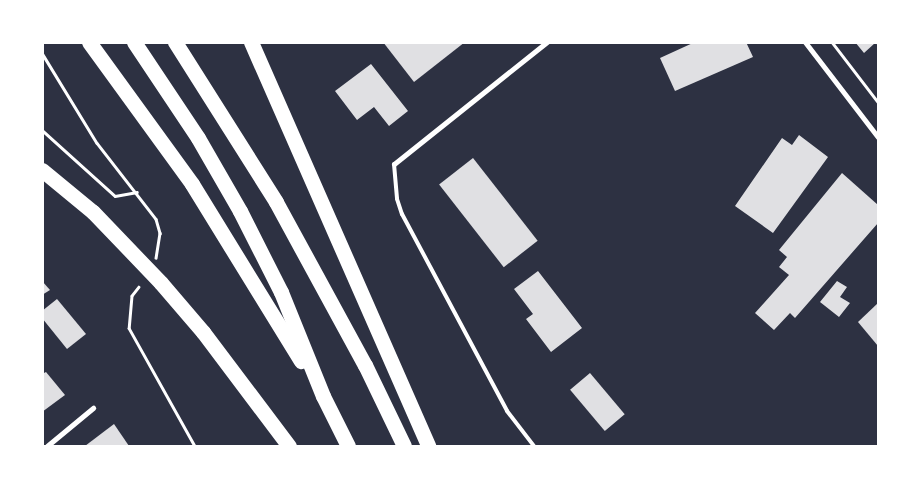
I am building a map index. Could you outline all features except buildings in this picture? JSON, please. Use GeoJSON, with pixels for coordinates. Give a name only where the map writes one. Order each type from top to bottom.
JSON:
{"type":"FeatureCollection","features":[{"type":"Feature","properties":{"kind":"highway"},"geometry":{"type":"LineString","coordinates":[[89,42],[192,184],[323,396]]}},
{"type":"Feature","properties":{"kind":"highway"},"geometry":{"type":"LineString","coordinates":[[134,42],[198,138],[240,211],[281,292],[323,396],[348,446]]}},
{"type":"Feature","properties":{"kind":"highway"},"geometry":{"type":"LineString","coordinates":[[175,42],[276,202],[364,365],[404,446]]}},
{"type":"Feature","properties":{"kind":"highway"},"geometry":{"type":"LineString","coordinates":[[253,47],[428,446]]}},
{"type":"Feature","properties":{"kind":"highway"},"geometry":{"type":"LineString","coordinates":[[42,170],[93,212],[162,283],[203,332],[289,446]]}},
{"type":"Feature","properties":{"kind":"street"},"geometry":{"type":"LineString","coordinates":[[394,164],[547,42]]}},
{"type":"Feature","properties":{"kind":"street"},"geometry":{"type":"LineString","coordinates":[[805,42],[878,137]]}},
{"type":"Feature","properties":{"kind":"street"},"geometry":{"type":"LineString","coordinates":[[47,446],[93,408]]}},
{"type":"Feature","properties":{"kind":"lane"},"geometry":{"type":"LineString","coordinates":[[394,164],[397,199],[402,214],[507,411],[534,446]]}},
{"type":"Feature","properties":{"kind":"path"},"geometry":{"type":"LineString","coordinates":[[832,42],[878,102]]}},
{"type":"Feature","properties":{"kind":"path"},"geometry":{"type":"LineString","coordinates":[[42,53],[97,143],[137,192],[156,219],[160,233],[159,250],[152,266]]}},
{"type":"Feature","properties":{"kind":"path"},"geometry":{"type":"LineString","coordinates":[[42,130],[115,196],[137,192]]}},
{"type":"Feature","properties":{"kind":"path"},"geometry":{"type":"LineString","coordinates":[[139,287],[132,296],[129,328],[195,446]]}}]}
